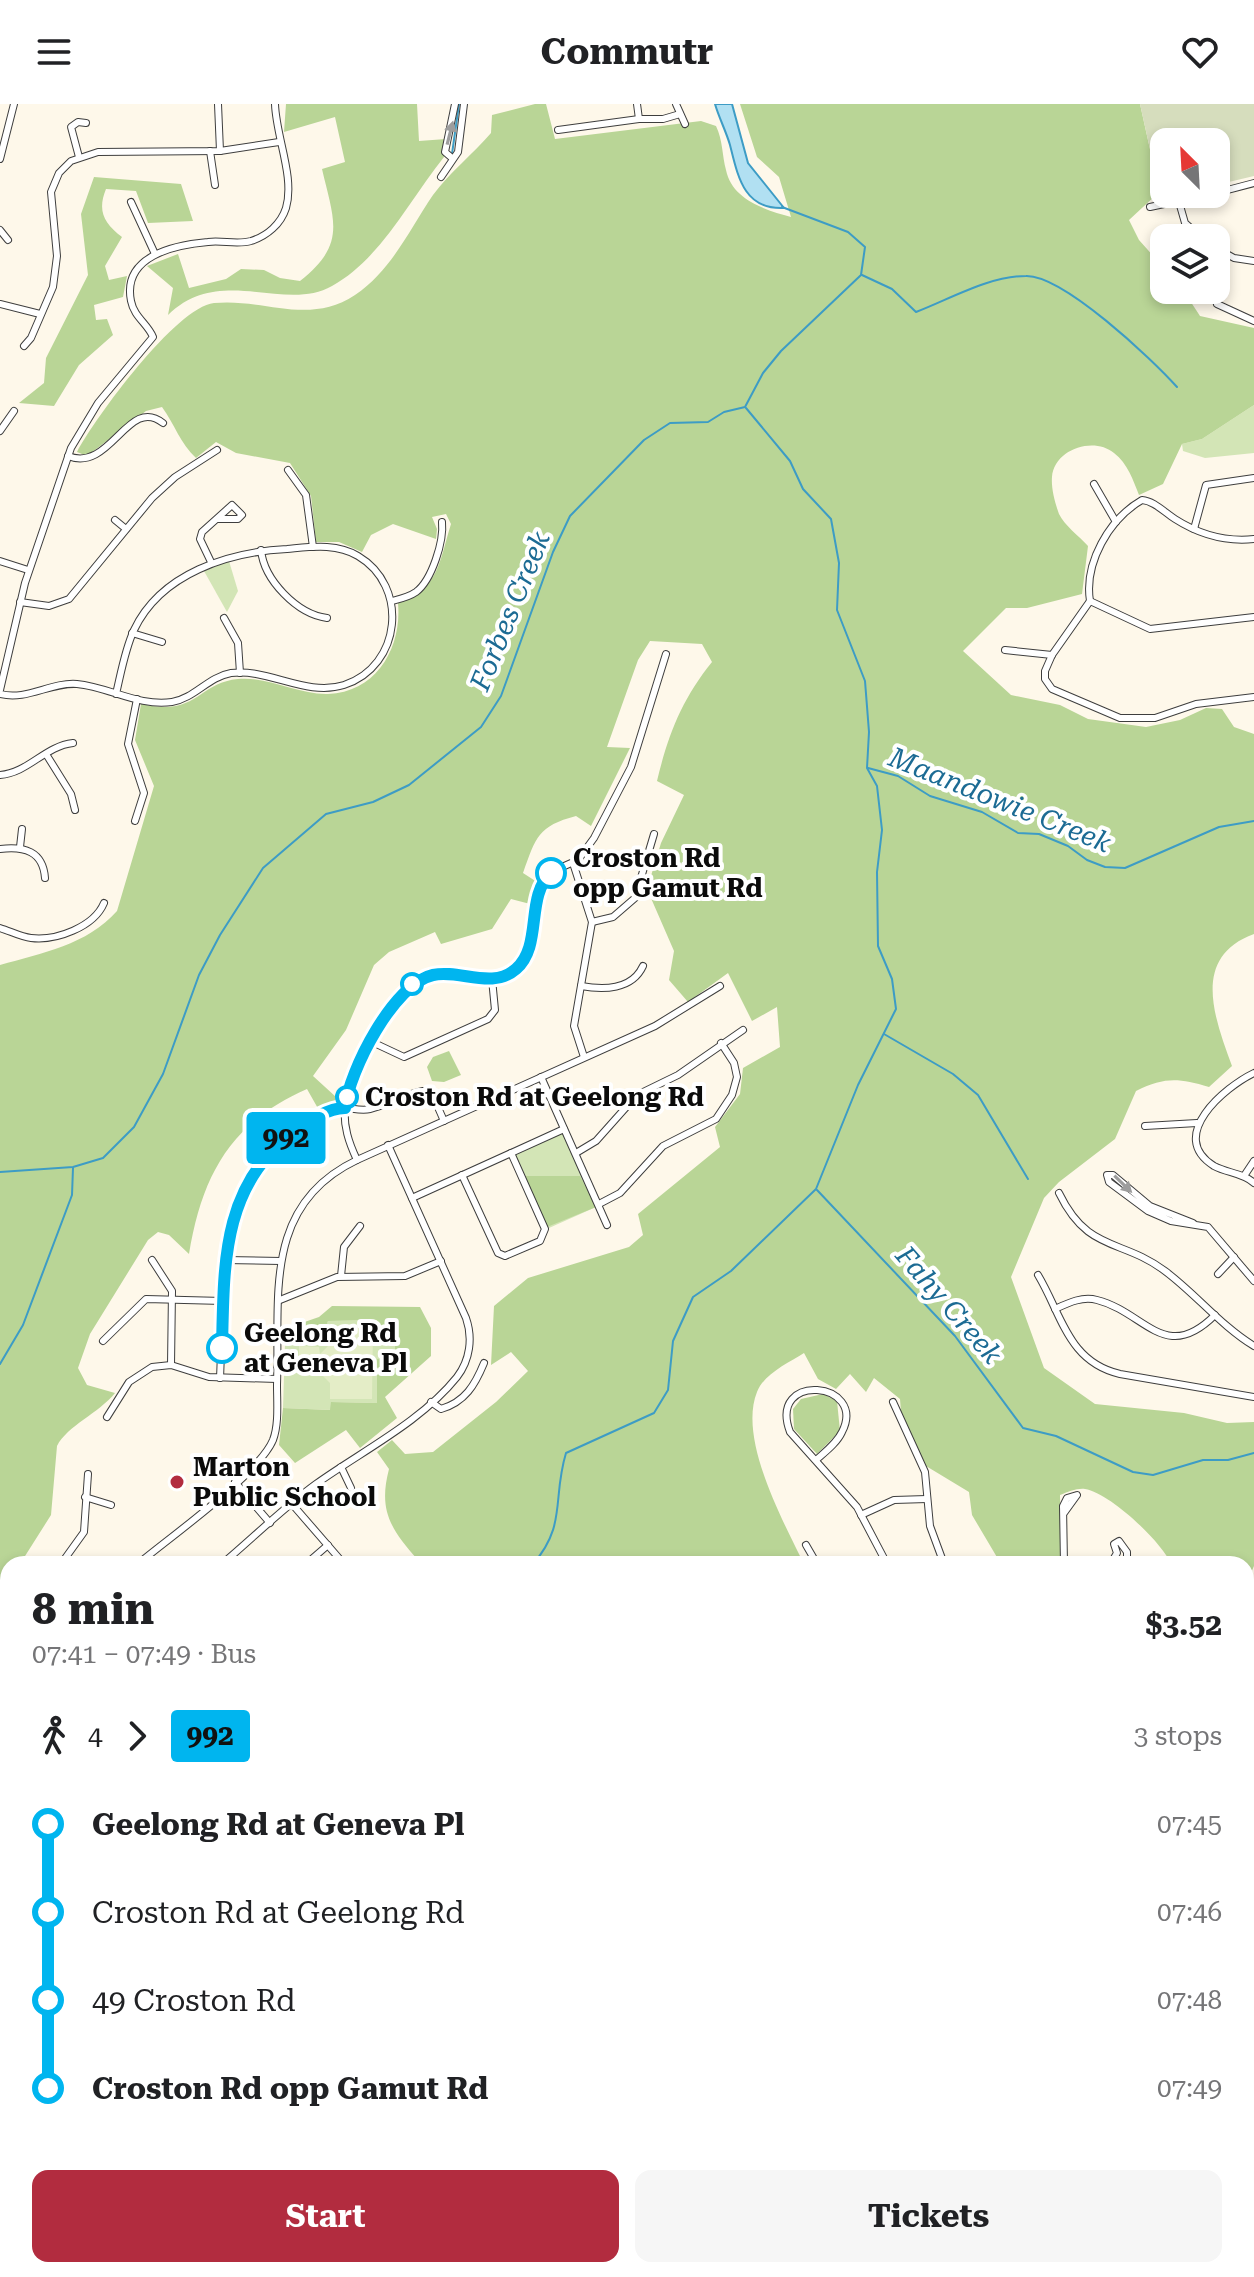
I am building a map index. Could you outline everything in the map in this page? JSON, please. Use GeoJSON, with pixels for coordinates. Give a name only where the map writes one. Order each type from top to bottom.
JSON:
{"type":"FeatureCollection","features":[{"type":"Feature","properties":{"kind":"street"},"geometry":{"type":"LineString","coordinates":[[0,159],[14,104]]}},
{"type":"Feature","properties":{"kind":"street"},"geometry":{"type":"LineString","coordinates":[[218,104],[220,151]]}},
{"type":"Feature","properties":{"kind":"street"},"geometry":{"type":"LineString","coordinates":[[116,694],[132,633],[160,596],[211,562],[261,550],[335,548],[361,558],[380,576],[392,601],[393,626],[387,647],[373,667],[352,682],[314,687],[240,673],[219,677],[179,700],[163,703],[137,699],[116,694],[75,684],[20,696],[0,692],[28,570],[68,456],[91,414],[153,335],[137,317],[130,291],[139,267],[155,254],[210,241],[247,242],[274,228],[284,213],[288,194],[275,104]]}},
{"type":"Feature","properties":{"kind":"street"},"geometry":{"type":"LineString","coordinates":[[452,158],[445,152],[455,104]]}},
{"type":"Feature","properties":{"kind":"street"},"geometry":{"type":"LineString","coordinates":[[441,177],[458,152],[464,104]]}},
{"type":"Feature","properties":{"kind":"street"},"geometry":{"type":"LineString","coordinates":[[637,104],[639,119]]}},
{"type":"Feature","properties":{"kind":"street"},"geometry":{"type":"LineString","coordinates":[[676,104],[685,124]]}},
{"type":"Feature","properties":{"kind":"street"},"geometry":{"type":"LineString","coordinates":[[558,130],[639,119],[663,119],[680,114]]}},
{"type":"Feature","properties":{"kind":"street"},"geometry":{"type":"LineString","coordinates":[[571,118],[573,127]]}},
{"type":"Feature","properties":{"kind":"street"},"geometry":{"type":"LineString","coordinates":[[79,157],[71,127],[78,122],[86,123]]}},
{"type":"Feature","properties":{"kind":"street"},"geometry":{"type":"LineString","coordinates":[[24,346],[31,338],[53,287],[57,264],[51,192],[59,173],[79,157],[98,152],[220,151],[279,142]]}},
{"type":"Feature","properties":{"kind":"street"},"geometry":{"type":"LineString","coordinates":[[210,151],[215,185]]}},
{"type":"Feature","properties":{"kind":"street"},"geometry":{"type":"LineString","coordinates":[[1230,189],[1254,183]]}},
{"type":"Feature","properties":{"kind":"street"},"geometry":{"type":"LineString","coordinates":[[131,202],[155,254]]}},
{"type":"Feature","properties":{"kind":"street"},"geometry":{"type":"LineString","coordinates":[[0,230],[8,240]]}},
{"type":"Feature","properties":{"kind":"street"},"geometry":{"type":"LineString","coordinates":[[1230,256],[1254,261]]}},
{"type":"Feature","properties":{"kind":"street"},"geometry":{"type":"LineString","coordinates":[[0,304],[40,314]]}},
{"type":"Feature","properties":{"kind":"street"},"geometry":{"type":"LineString","coordinates":[[1217,304],[1254,321]]}},
{"type":"Feature","properties":{"kind":"street"},"geometry":{"type":"LineString","coordinates":[[0,431],[14,411]]}},
{"type":"Feature","properties":{"kind":"street"},"geometry":{"type":"LineString","coordinates":[[68,456],[78,460],[92,459],[141,417],[152,417],[163,423]]}},
{"type":"Feature","properties":{"kind":"street"},"geometry":{"type":"LineString","coordinates":[[20,602],[49,606],[69,599],[167,484],[217,450]]}},
{"type":"Feature","properties":{"kind":"street"},"geometry":{"type":"LineString","coordinates":[[288,470],[306,495],[313,547]]}},
{"type":"Feature","properties":{"kind":"street"},"geometry":{"type":"LineString","coordinates":[[1194,529],[1206,485],[1254,478]]}},
{"type":"Feature","properties":{"kind":"street"},"geometry":{"type":"LineString","coordinates":[[1094,484],[1116,522]]}},
{"type":"Feature","properties":{"kind":"street"},"geometry":{"type":"LineString","coordinates":[[1254,539],[1222,539],[1194,529],[1144,500],[1116,522],[1100,544],[1090,584],[1090,601],[1052,655],[1044,675],[1049,687],[1120,718],[1155,718],[1196,704],[1254,697]]}},
{"type":"Feature","properties":{"kind":"street"},"geometry":{"type":"LineString","coordinates":[[211,562],[201,534],[218,519]]}},
{"type":"Feature","properties":{"kind":"street"},"geometry":{"type":"LineString","coordinates":[[115,520],[126,529]]}},
{"type":"Feature","properties":{"kind":"street"},"geometry":{"type":"LineString","coordinates":[[392,601],[410,596],[425,583],[442,537],[442,522]]}},
{"type":"Feature","properties":{"kind":"street"},"geometry":{"type":"LineString","coordinates":[[261,550],[265,570],[273,582],[308,613],[327,618]]}},
{"type":"Feature","properties":{"kind":"street"},"geometry":{"type":"LineString","coordinates":[[0,561],[28,570]]}},
{"type":"Feature","properties":{"kind":"street"},"geometry":{"type":"LineString","coordinates":[[1090,601],[1150,629],[1254,617]]}},
{"type":"Feature","properties":{"kind":"street"},"geometry":{"type":"LineString","coordinates":[[224,618],[238,643],[240,673]]}},
{"type":"Feature","properties":{"kind":"street"},"geometry":{"type":"LineString","coordinates":[[132,633],[162,642]]}},
{"type":"Feature","properties":{"kind":"street"},"geometry":{"type":"LineString","coordinates":[[1005,650],[1052,655]]}},
{"type":"Feature","properties":{"kind":"street"},"geometry":{"type":"LineString","coordinates":[[357,1160],[348,1137],[345,1108],[351,1081],[398,997],[417,981],[442,974],[492,979],[513,972],[522,962],[544,880],[553,871],[573,863],[590,846],[631,767],[666,654]]}},
{"type":"Feature","properties":{"kind":"street"},"geometry":{"type":"LineString","coordinates":[[135,821],[144,793],[128,744],[137,699]]}},
{"type":"Feature","properties":{"kind":"street"},"geometry":{"type":"LineString","coordinates":[[0,775],[15,772],[73,743]]}},
{"type":"Feature","properties":{"kind":"street"},"geometry":{"type":"LineString","coordinates":[[46,754],[71,794],[75,810]]}},
{"type":"Feature","properties":{"kind":"street"},"geometry":{"type":"LineString","coordinates":[[20,847],[22,829]]}},
{"type":"Feature","properties":{"kind":"street"},"geometry":{"type":"LineString","coordinates":[[592,922],[618,914],[635,898],[654,834]]}},
{"type":"Feature","properties":{"kind":"street"},"geometry":{"type":"LineString","coordinates":[[0,849],[20,847],[38,857],[45,878]]}},
{"type":"Feature","properties":{"kind":"street"},"geometry":{"type":"LineString","coordinates":[[573,863],[592,922],[574,1026],[584,1057]]}},
{"type":"Feature","properties":{"kind":"street"},"geometry":{"type":"LineString","coordinates":[[0,928],[33,938],[69,931],[94,919],[104,903]]}},
{"type":"Feature","properties":{"kind":"street"},"geometry":{"type":"LineString","coordinates":[[581,986],[611,988],[636,977],[643,966]]}},
{"type":"Feature","properties":{"kind":"street"},"geometry":{"type":"LineString","coordinates":[[372,1042],[404,1057],[488,1019],[495,1010],[492,979]]}},
{"type":"Feature","properties":{"kind":"street"},"geometry":{"type":"LineString","coordinates":[[147,1556],[260,1460],[273,1440],[281,1261],[287,1230],[303,1201],[324,1179],[388,1145],[655,1026],[720,986]]}},
{"type":"Feature","properties":{"kind":"street"},"geometry":{"type":"LineString","coordinates":[[576,1153],[596,1141],[637,1095],[684,1072],[743,1030]]}},
{"type":"Feature","properties":{"kind":"street"},"geometry":{"type":"LineString","coordinates":[[599,1204],[620,1193],[663,1146],[716,1119],[737,1081],[734,1063],[721,1043]]}},
{"type":"Feature","properties":{"kind":"street"},"geometry":{"type":"LineString","coordinates":[[1254,1073],[1229,1086],[1197,1123],[1198,1145],[1210,1162],[1254,1183]]}},
{"type":"Feature","properties":{"kind":"street"},"geometry":{"type":"LineString","coordinates":[[541,1077],[607,1225]]}},
{"type":"Feature","properties":{"kind":"street"},"geometry":{"type":"LineString","coordinates":[[220,1378],[225,1260],[233,1215],[260,1164],[281,1141],[332,1110],[367,1109],[423,1091],[433,1096],[444,1121]]}},
{"type":"Feature","properties":{"kind":"street"},"geometry":{"type":"LineString","coordinates":[[1145,1126],[1197,1123]]}},
{"type":"Feature","properties":{"kind":"street"},"geometry":{"type":"LineString","coordinates":[[412,1198],[564,1129]]}},
{"type":"Feature","properties":{"kind":"street"},"geometry":{"type":"LineString","coordinates":[[231,1556],[292,1504],[431,1402],[458,1376],[469,1354],[469,1326],[388,1145]]}},
{"type":"Feature","properties":{"kind":"street"},"geometry":{"type":"LineString","coordinates":[[462,1175],[498,1253],[505,1256],[540,1241],[545,1229],[511,1153]]}},
{"type":"Feature","properties":{"kind":"street"},"geometry":{"type":"LineString","coordinates":[[1244,1176],[1254,1161]]}},
{"type":"Feature","properties":{"kind":"street"},"geometry":{"type":"LineString","coordinates":[[1193,1223],[1171,1221],[1148,1211],[1109,1182],[1107,1175],[1113,1175],[1150,1206],[1193,1223],[1212,1231],[1254,1281]]}},
{"type":"Feature","properties":{"kind":"street"},"geometry":{"type":"LineString","coordinates":[[1059,1193],[1068,1212],[1084,1230],[1165,1271],[1254,1346]]}},
{"type":"Feature","properties":{"kind":"street"},"geometry":{"type":"LineString","coordinates":[[341,1276],[344,1247],[360,1226]]}},
{"type":"Feature","properties":{"kind":"street"},"geometry":{"type":"LineString","coordinates":[[1218,1274],[1234,1257]]}},
{"type":"Feature","properties":{"kind":"street"},"geometry":{"type":"LineString","coordinates":[[152,1260],[168,1280],[172,1300],[171,1365]]}},
{"type":"Feature","properties":{"kind":"street"},"geometry":{"type":"LineString","coordinates":[[225,1260],[281,1261]]}},
{"type":"Feature","properties":{"kind":"street"},"geometry":{"type":"LineString","coordinates":[[280,1300],[341,1276],[405,1276],[441,1261]]}},
{"type":"Feature","properties":{"kind":"street"},"geometry":{"type":"LineString","coordinates":[[1038,1275],[1071,1344],[1106,1370],[1254,1397]]}},
{"type":"Feature","properties":{"kind":"street"},"geometry":{"type":"LineString","coordinates":[[103,1341],[125,1324],[144,1300],[223,1301]]}},
{"type":"Feature","properties":{"kind":"street"},"geometry":{"type":"LineString","coordinates":[[1055,1309],[1078,1300],[1097,1300],[1156,1332],[1176,1337],[1196,1332],[1215,1315]]}},
{"type":"Feature","properties":{"kind":"street"},"geometry":{"type":"LineString","coordinates":[[431,1402],[441,1409],[459,1400],[475,1384],[484,1363]]}},
{"type":"Feature","properties":{"kind":"street"},"geometry":{"type":"LineString","coordinates":[[107,1417],[136,1375],[152,1367],[171,1365],[220,1378],[277,1379]]}},
{"type":"Feature","properties":{"kind":"street"},"geometry":{"type":"LineString","coordinates":[[816,1460],[841,1435],[846,1420],[839,1399],[830,1392],[814,1388],[797,1396],[787,1417],[794,1438],[861,1515],[883,1556]]}},
{"type":"Feature","properties":{"kind":"street"},"geometry":{"type":"LineString","coordinates":[[893,1402],[922,1464],[932,1536],[941,1556]]}},
{"type":"Feature","properties":{"kind":"street"},"geometry":{"type":"LineString","coordinates":[[341,1467],[351,1488]]}},
{"type":"Feature","properties":{"kind":"street"},"geometry":{"type":"LineString","coordinates":[[67,1556],[84,1532],[88,1474]]}},
{"type":"Feature","properties":{"kind":"street"},"geometry":{"type":"LineString","coordinates":[[235,1482],[270,1523]]}},
{"type":"Feature","properties":{"kind":"street"},"geometry":{"type":"LineString","coordinates":[[85,1497],[111,1505]]}},
{"type":"Feature","properties":{"kind":"street"},"geometry":{"type":"LineString","coordinates":[[861,1515],[894,1500],[927,1499]]}},
{"type":"Feature","properties":{"kind":"street"},"geometry":{"type":"LineString","coordinates":[[292,1504],[337,1556]]}},
{"type":"Feature","properties":{"kind":"street"},"geometry":{"type":"LineString","coordinates":[[1064,1513],[1064,1556]]}},
{"type":"Feature","properties":{"kind":"street"},"geometry":{"type":"LineString","coordinates":[[315,1556],[328,1545]]}},
{"type":"Feature","properties":{"kind":"street"},"geometry":{"type":"LineString","coordinates":[[806,1545],[812,1556]]}},
{"type":"Feature","properties":{"kind":"green space"},"geometry":{"type":"Polygon","coordinates":[[[286,104],[417,104],[419,141],[446,139],[444,157],[380,244],[332,286],[314,293],[294,295],[230,291],[209,293],[188,300],[168,315],[173,288],[147,266],[178,254],[189,288],[226,279],[241,269],[264,270],[280,278],[300,281],[325,255],[331,243],[333,218],[322,169],[345,162],[335,117],[284,132],[286,104]]]}},
{"type":"Feature","properties":{"kind":"green space"},"geometry":{"type":"Polygon","coordinates":[[[535,104],[546,104],[555,139],[701,121],[716,126],[729,180],[735,189],[751,202],[791,217],[779,177],[757,157],[740,104],[1140,104],[1150,149],[1150,201],[1129,220],[1139,240],[1150,252],[1150,304],[1192,304],[1200,316],[1254,328],[1254,405],[1202,439],[1182,444],[1163,484],[1139,495],[1123,462],[1106,448],[1086,446],[1067,453],[1054,467],[1053,491],[1064,522],[1088,546],[1082,594],[1027,608],[1006,608],[963,651],[1011,695],[1060,705],[1088,719],[1146,727],[1180,720],[1206,708],[1222,709],[1234,727],[1254,734],[1254,934],[1234,944],[1221,957],[1215,973],[1214,1009],[1232,1066],[1209,1087],[1172,1080],[1136,1091],[1115,1139],[1059,1182],[1044,1198],[1011,1277],[1044,1368],[1095,1404],[1184,1413],[1227,1423],[1254,1422],[1254,1556],[1167,1556],[1121,1509],[1096,1492],[1085,1489],[1060,1495],[1061,1556],[996,1556],[972,1515],[969,1492],[926,1466],[901,1412],[900,1399],[874,1378],[866,1392],[850,1374],[836,1389],[818,1379],[804,1353],[765,1380],[757,1392],[753,1411],[753,1433],[758,1456],[800,1556],[415,1556],[400,1538],[386,1508],[389,1469],[377,1452],[392,1440],[405,1454],[433,1452],[496,1402],[528,1371],[511,1352],[491,1365],[494,1306],[528,1278],[629,1247],[643,1235],[638,1214],[720,1147],[715,1127],[740,1094],[743,1068],[780,1047],[777,1007],[752,1021],[728,973],[688,1002],[669,980],[674,951],[647,889],[661,843],[684,795],[657,781],[677,718],[712,662],[702,644],[650,641],[638,660],[607,747],[630,748],[591,826],[576,816],[546,829],[535,842],[523,873],[540,884],[534,905],[511,899],[492,929],[441,944],[435,932],[389,952],[374,965],[346,1030],[313,1076],[336,1097],[335,1106],[320,1112],[307,1089],[281,1102],[240,1135],[224,1154],[212,1176],[202,1200],[189,1254],[169,1235],[158,1232],[148,1240],[90,1334],[78,1368],[87,1385],[115,1393],[68,1432],[57,1446],[51,1515],[25,1556],[0,1556],[0,965],[78,940],[105,923],[117,911],[154,786],[135,740],[141,704],[160,707],[186,703],[214,686],[238,679],[261,680],[317,694],[345,691],[360,685],[373,676],[391,651],[396,636],[398,603],[412,597],[430,582],[440,562],[451,524],[446,514],[432,517],[437,529],[436,539],[393,524],[371,535],[362,552],[339,542],[316,542],[311,496],[290,463],[236,453],[216,442],[196,458],[162,407],[146,411],[87,456],[77,452],[138,366],[179,323],[198,309],[214,303],[233,302],[286,309],[320,309],[338,304],[368,285],[399,249],[439,187],[491,133],[492,115],[535,104]]]}},
{"type":"Feature","properties":{"kind":"green space"},"geometry":{"type":"Polygon","coordinates":[[[1140,104],[1254,104],[1254,176],[1230,182],[1230,128],[1150,128],[1150,149],[1140,104]]]}},
{"type":"Feature","properties":{"kind":"green space"},"geometry":{"type":"Polygon","coordinates":[[[94,177],[181,184],[193,221],[148,223],[136,191],[106,189],[102,204],[104,216],[122,237],[105,266],[109,280],[127,276],[123,297],[94,305],[96,320],[107,319],[113,335],[79,365],[54,406],[19,403],[44,383],[46,358],[88,275],[81,214],[94,177]]]}},
{"type":"Feature","properties":{"kind":"green space"},"geometry":{"type":"Polygon","coordinates":[[[1254,405],[1254,453],[1205,458],[1183,451],[1182,444],[1202,439],[1254,405]]]}},
{"type":"Feature","properties":{"kind":"green space"},"geometry":{"type":"Polygon","coordinates":[[[229,561],[238,591],[227,612],[204,571],[229,561]]]}},
{"type":"Feature","properties":{"kind":"green space"},"geometry":{"type":"Polygon","coordinates":[[[449,1051],[461,1075],[444,1082],[432,1081],[427,1067],[433,1057],[449,1051]]]}},
{"type":"Feature","properties":{"kind":"green space"},"geometry":{"type":"Polygon","coordinates":[[[562,1132],[596,1207],[549,1228],[515,1154],[562,1132]]]}},
{"type":"Feature","properties":{"kind":"green space"},"geometry":{"type":"Polygon","coordinates":[[[525,1176],[580,1176],[596,1207],[547,1227],[525,1176]]]}},
{"type":"Feature","properties":{"kind":"green space"},"geometry":{"type":"Polygon","coordinates":[[[332,1306],[420,1307],[431,1328],[431,1356],[385,1397],[397,1418],[360,1448],[346,1430],[295,1463],[279,1445],[283,1408],[330,1410],[331,1402],[377,1403],[377,1359],[395,1358],[395,1344],[377,1345],[377,1320],[328,1321],[323,1336],[285,1343],[287,1328],[319,1317],[332,1306]]]}},
{"type":"Feature","properties":{"kind":"green space"},"geometry":{"type":"Polygon","coordinates":[[[377,1320],[378,1345],[395,1344],[395,1359],[377,1360],[377,1403],[332,1402],[331,1410],[283,1408],[285,1343],[322,1336],[328,1321],[377,1320]]]}},
{"type":"Feature","properties":{"kind":"green space"},"geometry":{"type":"Polygon","coordinates":[[[330,1326],[373,1326],[372,1399],[330,1399],[330,1383],[320,1373],[299,1374],[299,1346],[319,1347],[320,1354],[330,1344],[330,1326]]]}},
{"type":"Feature","properties":{"kind":"green space"},"geometry":{"type":"Polygon","coordinates":[[[823,1394],[837,1401],[840,1431],[817,1454],[794,1429],[793,1409],[801,1399],[823,1394]]]}},
{"type":"Feature","properties":{"kind":"water"},"geometry":{"type":"Polygon","coordinates":[[[715,104],[732,104],[748,163],[784,208],[760,204],[745,189],[715,104]]]}},
{"type":"Feature","properties":{"kind":"waterway"},"geometry":{"type":"LineString","coordinates":[[452,154],[459,104]]}},
{"type":"Feature","properties":{"kind":"waterway","name":"Forbes Creek"},"geometry":{"type":"LineString","coordinates":[[0,1172],[73,1167],[103,1158],[134,1127],[163,1074],[199,975],[220,935],[263,868],[326,814],[373,802],[409,785],[481,727],[501,696],[553,552],[570,516],[644,440],[670,423],[708,422],[724,412],[745,407],[763,373],[781,351],[861,275],[865,247],[848,232],[782,207]]}},
{"type":"Feature","properties":{"kind":"waterway"},"geometry":{"type":"LineString","coordinates":[[862,275],[892,289],[916,312],[998,280],[1026,276],[1042,279],[1062,289],[1106,321],[1177,387]]}},
{"type":"Feature","properties":{"kind":"waterway"},"geometry":{"type":"LineString","coordinates":[[539,1556],[555,1524],[566,1453],[654,1413],[668,1390],[673,1341],[693,1297],[731,1271],[816,1189],[858,1085],[896,1009],[892,979],[878,946],[877,872],[882,830],[877,786],[867,768],[869,732],[865,681],[837,610],[839,563],[831,519],[803,489],[790,461],[746,408]]}},
{"type":"Feature","properties":{"kind":"waterway","name":"Maandowie Creek"},"geometry":{"type":"LineString","coordinates":[[868,768],[898,776],[930,796],[982,812],[1018,833],[1039,834],[1068,846],[1087,860],[1105,867],[1125,868],[1219,827],[1254,821]]}},
{"type":"Feature","properties":{"kind":"waterway"},"geometry":{"type":"LineString","coordinates":[[884,1034],[953,1074],[978,1095],[1028,1179]]}},
{"type":"Feature","properties":{"kind":"waterway","name":"Forbes Creek"},"geometry":{"type":"LineString","coordinates":[[0,1364],[23,1325],[72,1195],[73,1168]]}},
{"type":"Feature","properties":{"kind":"waterway","name":"Fahy Creek"},"geometry":{"type":"LineString","coordinates":[[817,1190],[955,1336],[1023,1428],[1056,1436],[1133,1472],[1153,1475],[1203,1460],[1228,1460],[1254,1453]]}},
{"type":"Feature","properties":{"kind":"bus line","name":"992"},"geometry":{"type":"LineString","coordinates":[[222,1348],[226,1241],[238,1202],[255,1172],[281,1141],[298,1128],[332,1110],[345,1108],[355,1074],[406,988],[436,974],[498,978],[520,966],[528,949],[543,883],[551,873]]}},
{"type":"Feature","properties":{"kind":"place","name":"Croston Rd opp Gamut Rd"},"geometry":{"type":"Point","coordinates":[551,873]}},
{"type":"Feature","properties":{"kind":"place","name":"Croston Rd at Geelong Rd"},"geometry":{"type":"Point","coordinates":[347,1097]}},
{"type":"Feature","properties":{"kind":"place","name":"Geelong Rd at Geneva Pl"},"geometry":{"type":"Point","coordinates":[222,1348]}},
{"type":"Feature","properties":{"kind":"place","name":"Marton Public School"},"geometry":{"type":"Point","coordinates":[177,1482]}}]}
